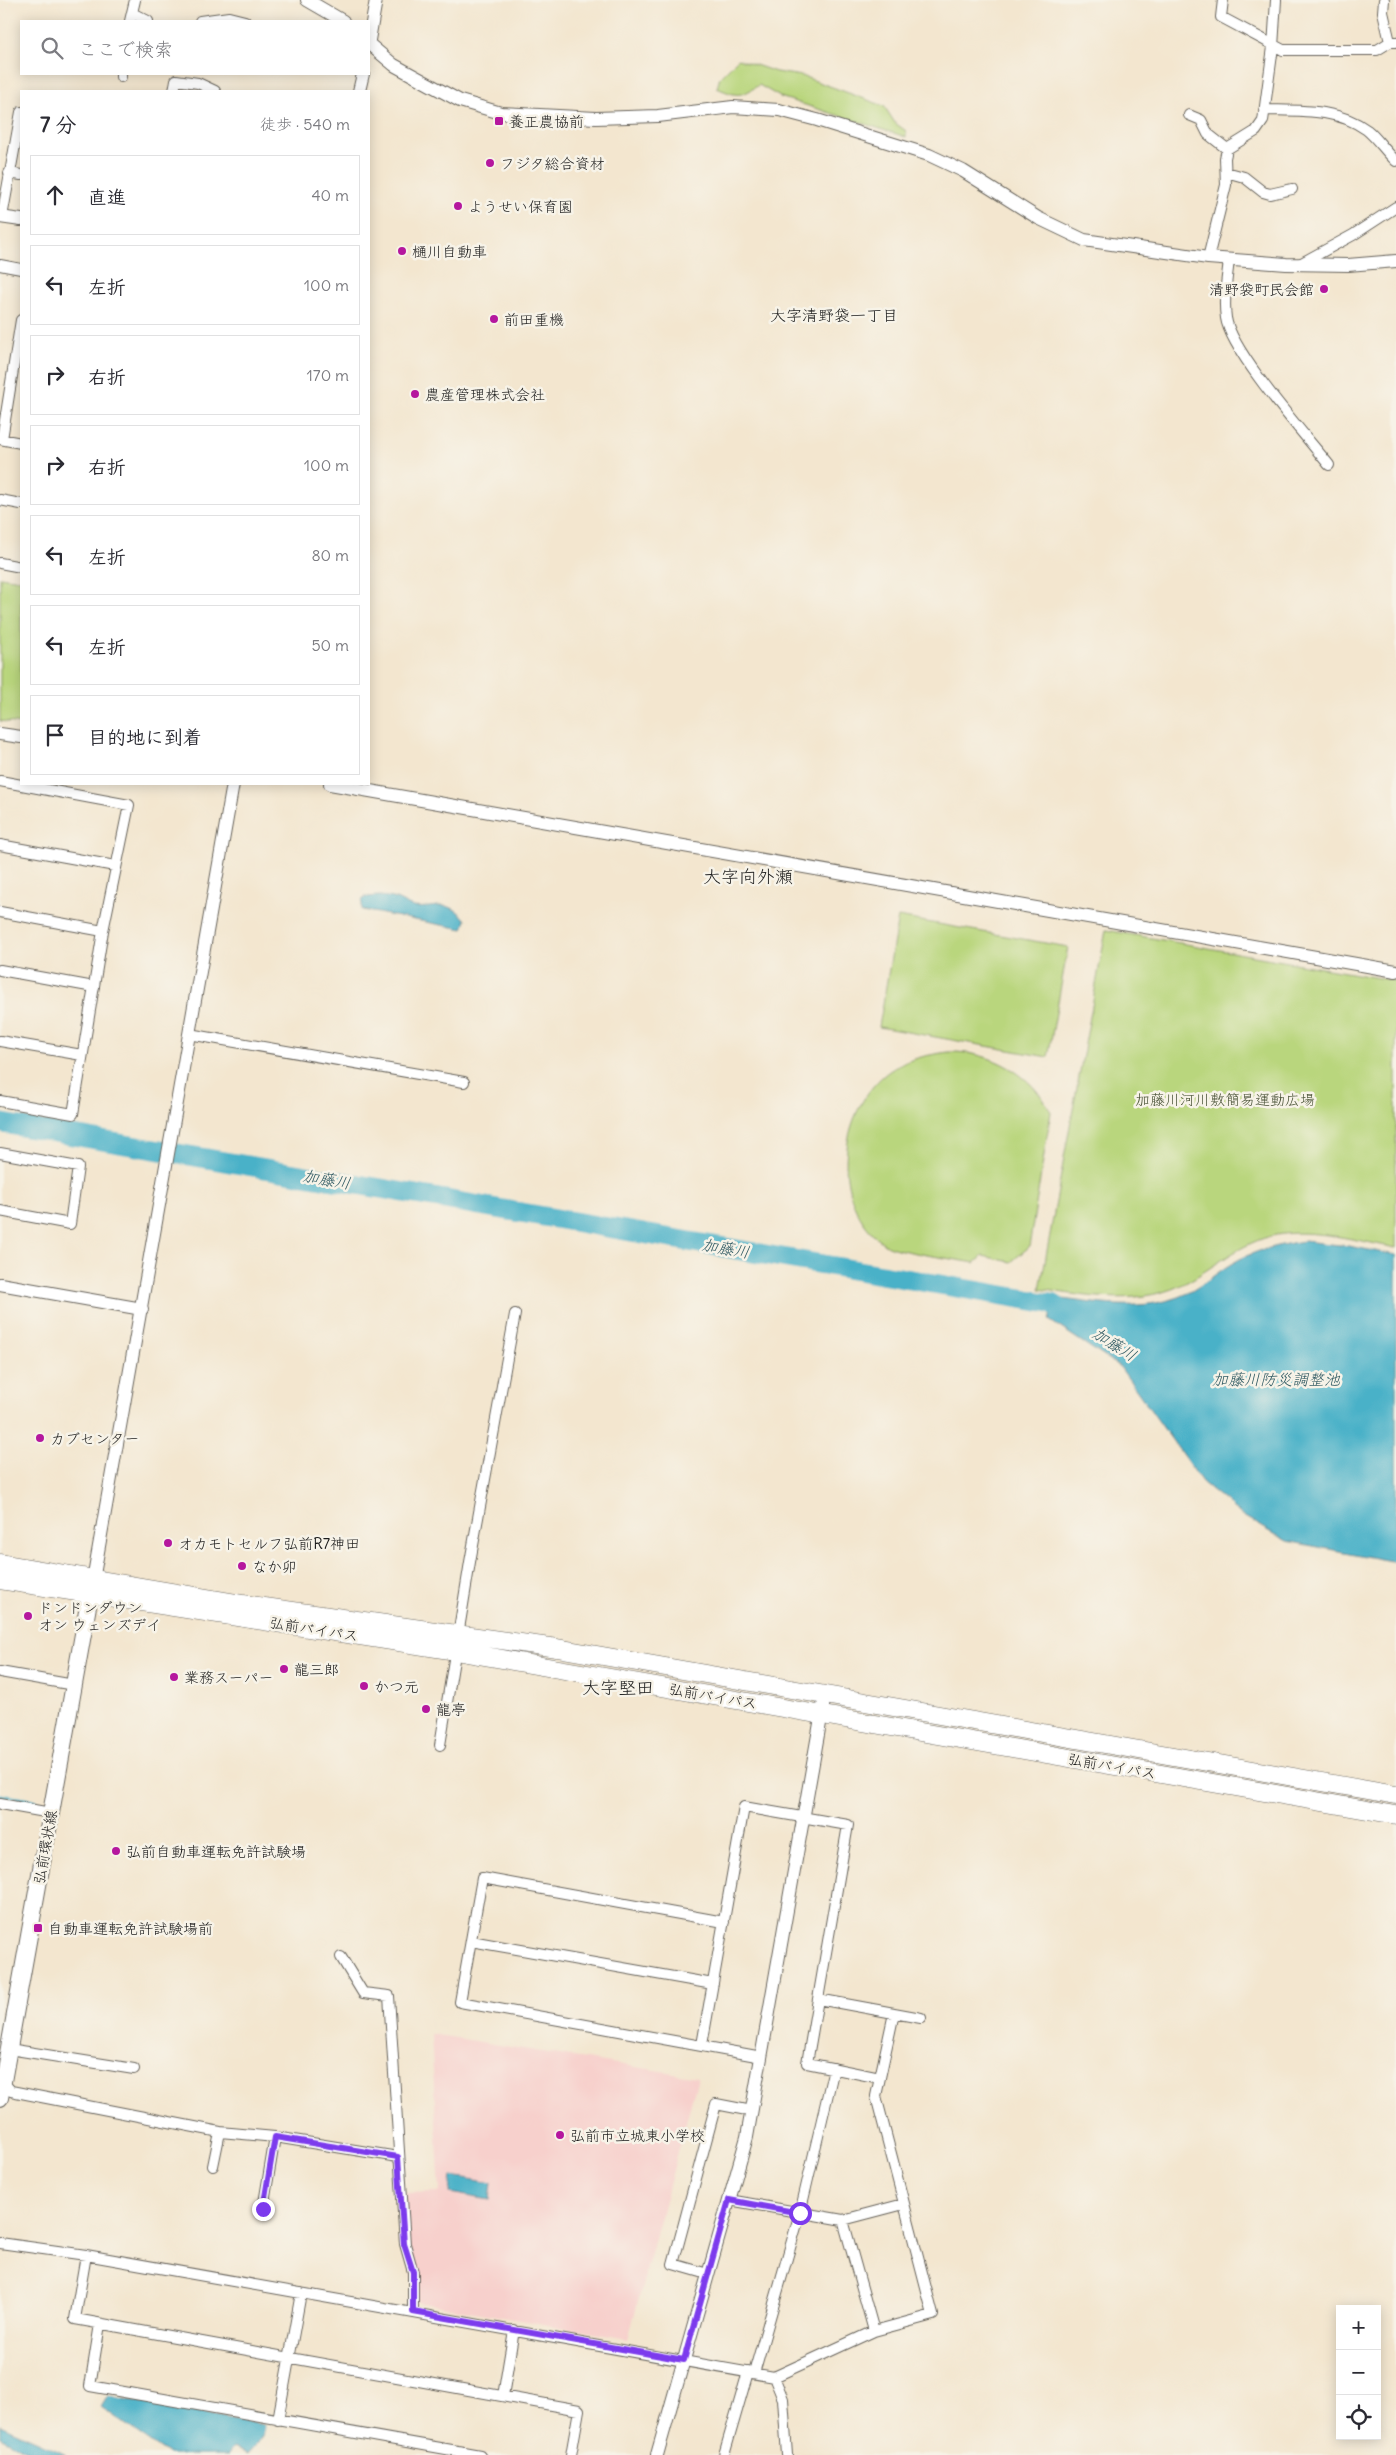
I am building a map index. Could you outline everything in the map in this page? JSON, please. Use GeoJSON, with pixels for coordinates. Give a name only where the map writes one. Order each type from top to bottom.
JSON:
{"type":"FeatureCollection","features":[{"type":"Feature","properties":{"kind":"highway","name":"弘前バイパス"},"geometry":{"type":"LineString","coordinates":[[0,1562],[92,1587],[1396,1815]]}},
{"type":"Feature","properties":{"kind":"highway","name":"弘前バイパス"},"geometry":{"type":"LineString","coordinates":[[0,1580],[92,1587],[243,1604],[459,1633],[1396,1795]]}},
{"type":"Feature","properties":{"kind":"main road","name":"弘前環状線"},"geometry":{"type":"LineString","coordinates":[[1,2087],[92,1587]]}},
{"type":"Feature","properties":{"kind":"street"},"geometry":{"type":"LineString","coordinates":[[135,0],[131,17],[144,20]]}},
{"type":"Feature","properties":{"kind":"street"},"geometry":{"type":"LineString","coordinates":[[307,0],[341,20]]}},
{"type":"Feature","properties":{"kind":"street"},"geometry":{"type":"LineString","coordinates":[[370,36],[376,0]]}},
{"type":"Feature","properties":{"kind":"street"},"geometry":{"type":"LineString","coordinates":[[1223,0],[1221,17],[1253,32],[1273,47],[1283,50],[1377,50],[1393,42],[1383,12],[1384,0]]}},
{"type":"Feature","properties":{"kind":"street"},"geometry":{"type":"LineString","coordinates":[[1208,258],[1226,184],[1225,158],[1227,149],[1256,131],[1263,121],[1273,47],[1276,0]]}},
{"type":"Feature","properties":{"kind":"street"},"geometry":{"type":"LineString","coordinates":[[207,20],[229,17],[241,20]]}},
{"type":"Feature","properties":{"kind":"street"},"geometry":{"type":"LineString","coordinates":[[370,43],[394,65],[460,101],[501,113],[596,118],[658,116],[733,107],[779,110],[817,120],[929,155],[963,171],[1038,218],[1084,240],[1208,258],[1298,265],[1348,265],[1396,261]]}},
{"type":"Feature","properties":{"kind":"street"},"geometry":{"type":"LineString","coordinates":[[359,90],[362,75]]}},
{"type":"Feature","properties":{"kind":"street"},"geometry":{"type":"LineString","coordinates":[[174,90],[176,80],[198,83],[213,90]]}},
{"type":"Feature","properties":{"kind":"street"},"geometry":{"type":"LineString","coordinates":[[1264,110],[1324,113],[1347,119],[1368,130],[1396,161]]}},
{"type":"Feature","properties":{"kind":"street"},"geometry":{"type":"LineString","coordinates":[[1190,116],[1200,120],[1208,134],[1227,149]]}},
{"type":"Feature","properties":{"kind":"street"},"geometry":{"type":"LineString","coordinates":[[20,117],[1,219],[20,220]]}},
{"type":"Feature","properties":{"kind":"street"},"geometry":{"type":"LineString","coordinates":[[1226,172],[1244,177],[1263,192],[1270,194],[1292,189]]}},
{"type":"Feature","properties":{"kind":"street"},"geometry":{"type":"LineString","coordinates":[[9,173],[20,175]]}},
{"type":"Feature","properties":{"kind":"street"},"geometry":{"type":"LineString","coordinates":[[1298,265],[1361,231],[1396,207]]}},
{"type":"Feature","properties":{"kind":"street"},"geometry":{"type":"LineString","coordinates":[[1228,260],[1225,304],[1226,319],[1231,335],[1260,378],[1329,465]]}},
{"type":"Feature","properties":{"kind":"street"},"geometry":{"type":"LineString","coordinates":[[0,265],[20,269]]}},
{"type":"Feature","properties":{"kind":"street"},"geometry":{"type":"LineString","coordinates":[[20,326],[1,439],[20,443]]}},
{"type":"Feature","properties":{"kind":"street"},"geometry":{"type":"LineString","coordinates":[[0,500],[20,504]]}},
{"type":"Feature","properties":{"kind":"street"},"geometry":{"type":"LineString","coordinates":[[0,563],[20,567]]}},
{"type":"Feature","properties":{"kind":"street"},"geometry":{"type":"LineString","coordinates":[[0,734],[20,737]]}},
{"type":"Feature","properties":{"kind":"street"},"geometry":{"type":"LineString","coordinates":[[0,781],[20,785]]}},
{"type":"Feature","properties":{"kind":"street"},"geometry":{"type":"LineString","coordinates":[[0,1101],[73,1114],[103,931],[128,805],[21,785]]}},
{"type":"Feature","properties":{"kind":"street"},"geometry":{"type":"LineString","coordinates":[[92,1587],[233,785]]}},
{"type":"Feature","properties":{"kind":"street"},"geometry":{"type":"LineString","coordinates":[[336,785],[1396,971]]}},
{"type":"Feature","properties":{"kind":"street"},"geometry":{"type":"LineString","coordinates":[[0,845],[115,866]]}},
{"type":"Feature","properties":{"kind":"street"},"geometry":{"type":"LineString","coordinates":[[0,912],[103,931]]}},
{"type":"Feature","properties":{"kind":"street"},"geometry":{"type":"LineString","coordinates":[[0,970],[94,987]]}},
{"type":"Feature","properties":{"kind":"street"},"geometry":{"type":"LineString","coordinates":[[189,1034],[464,1082]]}},
{"type":"Feature","properties":{"kind":"street"},"geometry":{"type":"LineString","coordinates":[[0,1040],[82,1055]]}},
{"type":"Feature","properties":{"kind":"street"},"geometry":{"type":"LineString","coordinates":[[0,1153],[78,1167],[70,1224],[0,1212]]}},
{"type":"Feature","properties":{"kind":"street"},"geometry":{"type":"LineString","coordinates":[[0,1284],[142,1309]]}},
{"type":"Feature","properties":{"kind":"street"},"geometry":{"type":"LineString","coordinates":[[440,1745],[515,1314]]}},
{"type":"Feature","properties":{"kind":"street"},"geometry":{"type":"LineString","coordinates":[[0,1672],[74,1685]]}},
{"type":"Feature","properties":{"kind":"street"},"geometry":{"type":"LineString","coordinates":[[657,2455],[729,2200],[752,2111],[825,1695]]}},
{"type":"Feature","properties":{"kind":"street"},"geometry":{"type":"LineString","coordinates":[[0,1804],[51,1813]]}},
{"type":"Feature","properties":{"kind":"street"},"geometry":{"type":"LineString","coordinates":[[702,2045],[744,1808],[848,1825],[807,2063],[880,2078]]}},
{"type":"Feature","properties":{"kind":"street"},"geometry":{"type":"LineString","coordinates":[[724,1922],[482,1878],[460,2002],[762,2057]]}},
{"type":"Feature","properties":{"kind":"street"},"geometry":{"type":"LineString","coordinates":[[471,1941],[713,1984]]}},
{"type":"Feature","properties":{"kind":"street"},"geometry":{"type":"LineString","coordinates":[[341,1957],[363,1993],[388,1996],[404,2244],[413,2272],[413,2312]]}},
{"type":"Feature","properties":{"kind":"street"},"geometry":{"type":"LineString","coordinates":[[818,1999],[921,2018]]}},
{"type":"Feature","properties":{"kind":"street"},"geometry":{"type":"LineString","coordinates":[[0,2243],[86,2255],[413,2312],[684,2360],[774,2378],[874,2331],[933,2315],[876,2096],[894,2013]]}},
{"type":"Feature","properties":{"kind":"street"},"geometry":{"type":"LineString","coordinates":[[9,2050],[134,2069]]}},
{"type":"Feature","properties":{"kind":"street"},"geometry":{"type":"LineString","coordinates":[[724,2455],[800,2213],[834,2068]]}},
{"type":"Feature","properties":{"kind":"street"},"geometry":{"type":"LineString","coordinates":[[1,2087],[11,2091],[220,2132],[275,2137],[398,2157]]}},
{"type":"Feature","properties":{"kind":"street"},"geometry":{"type":"LineString","coordinates":[[708,2274],[673,2264],[716,2104],[752,2111]]}},
{"type":"Feature","properties":{"kind":"street"},"geometry":{"type":"LineString","coordinates":[[213,2166],[220,2132]]}},
{"type":"Feature","properties":{"kind":"street"},"geometry":{"type":"LineString","coordinates":[[263,2209],[275,2137]]}},
{"type":"Feature","properties":{"kind":"street"},"geometry":{"type":"LineString","coordinates":[[729,2200],[843,2220],[904,2204]]}},
{"type":"Feature","properties":{"kind":"street"},"geometry":{"type":"LineString","coordinates":[[843,2220],[874,2331]]}},
{"type":"Feature","properties":{"kind":"street"},"geometry":{"type":"LineString","coordinates":[[86,2255],[75,2320],[579,2410],[571,2455]]}},
{"type":"Feature","properties":{"kind":"street"},"geometry":{"type":"LineString","coordinates":[[278,2420],[301,2293]]}},
{"type":"Feature","properties":{"kind":"street"},"geometry":{"type":"LineString","coordinates":[[100,2324],[90,2386],[442,2452],[480,2455]]}},
{"type":"Feature","properties":{"kind":"street"},"geometry":{"type":"LineString","coordinates":[[502,2396],[514,2330]]}},
{"type":"Feature","properties":{"kind":"street"},"geometry":{"type":"LineString","coordinates":[[774,2378],[783,2399],[787,2455]]}},
{"type":"Feature","properties":{"kind":"shaded area","name":"弘前市立城東小学校"},"geometry":{"type":"Polygon","coordinates":[[[431,2034],[698,2077],[628,2339],[417,2302],[407,2244],[403,2193],[440,2192],[431,2034]]]}},
{"type":"Feature","properties":{"kind":"green space"},"geometry":{"type":"Polygon","coordinates":[[[738,59],[776,72],[802,76],[884,106],[895,123],[906,131],[906,137],[780,97],[759,85],[743,94],[730,93],[717,88],[720,77],[738,59]]]}},
{"type":"Feature","properties":{"kind":"green space"},"geometry":{"type":"Polygon","coordinates":[[[0,577],[20,580],[20,724],[0,721],[0,577]]]}},
{"type":"Feature","properties":{"kind":"green space"},"geometry":{"type":"Polygon","coordinates":[[[898,917],[1068,947],[1048,1057],[879,1027],[898,917]]]}},
{"type":"Feature","properties":{"kind":"green space","name":"加藤川河川敷簡易運動広場"},"geometry":{"type":"Polygon","coordinates":[[[1106,930],[1396,981],[1396,1248],[1326,1235],[1283,1234],[1270,1236],[1245,1246],[1189,1281],[1172,1289],[1153,1294],[1116,1298],[1077,1295],[1040,1289],[1106,930]]]}},
{"type":"Feature","properties":{"kind":"green space"},"geometry":{"type":"Polygon","coordinates":[[[949,1052],[980,1056],[1009,1067],[1033,1086],[1051,1112],[1029,1247],[1011,1262],[983,1256],[975,1263],[914,1253],[886,1245],[868,1229],[856,1209],[848,1186],[846,1163],[849,1139],[855,1116],[867,1095],[882,1077],[897,1066],[922,1057],[949,1052]]]}},
{"type":"Feature","properties":{"kind":"water"},"geometry":{"type":"Polygon","coordinates":[[[380,896],[394,898],[414,907],[441,906],[453,909],[466,920],[463,929],[362,910],[362,901],[365,897],[380,896]]]}},
{"type":"Feature","properties":{"kind":"water","name":"加藤川防災調整池"},"geometry":{"type":"Polygon","coordinates":[[[1304,1241],[1348,1246],[1396,1255],[1396,1562],[1287,1541],[1243,1516],[1202,1482],[1120,1367],[1049,1320],[1054,1298],[1116,1305],[1163,1302],[1186,1294],[1248,1255],[1276,1246],[1304,1241]]]}},
{"type":"Feature","properties":{"kind":"water"},"geometry":{"type":"Polygon","coordinates":[[[452,2176],[492,2183],[490,2200],[450,2193],[452,2176]]]}},
{"type":"Feature","properties":{"kind":"water"},"geometry":{"type":"Polygon","coordinates":[[[108,2396],[265,2425],[263,2436],[247,2454],[233,2448],[228,2455],[169,2455],[101,2407],[108,2396]]]}},
{"type":"Feature","properties":{"kind":"water"},"geometry":{"type":"Polygon","coordinates":[[[0,2425],[67,2455],[35,2455],[0,2437],[0,2425]]]}},
{"type":"Feature","properties":{"kind":"waterway","name":"加藤川"},"geometry":{"type":"LineString","coordinates":[[0,1123],[1053,1304],[1076,1319]]}},
{"type":"Feature","properties":{"kind":"waterway"},"geometry":{"type":"LineString","coordinates":[[0,1795],[36,1801]]}},
{"type":"Feature","properties":{"kind":"place","name":"養正農協前"},"geometry":{"type":"Point","coordinates":[499,121]}},
{"type":"Feature","properties":{"kind":"place","name":"フジタ総合資材"},"geometry":{"type":"Point","coordinates":[490,163]}},
{"type":"Feature","properties":{"kind":"place","name":"ようせい保育園"},"geometry":{"type":"Point","coordinates":[458,206]}},
{"type":"Feature","properties":{"kind":"place","name":"樋川自動車"},"geometry":{"type":"Point","coordinates":[402,251]}},
{"type":"Feature","properties":{"kind":"place","name":"清野袋町民会館"},"geometry":{"type":"Point","coordinates":[1324,289]}},
{"type":"Feature","properties":{"kind":"place","name":"前田重機"},"geometry":{"type":"Point","coordinates":[494,319]}},
{"type":"Feature","properties":{"kind":"place","name":"農産管理株式会社"},"geometry":{"type":"Point","coordinates":[415,394]}},
{"type":"Feature","properties":{"kind":"place","name":"カブセンター"},"geometry":{"type":"Point","coordinates":[40,1438]}},
{"type":"Feature","properties":{"kind":"place","name":"オカモトセルフ弘前R7神田"},"geometry":{"type":"Point","coordinates":[168,1543]}},
{"type":"Feature","properties":{"kind":"place","name":"なか卯"},"geometry":{"type":"Point","coordinates":[242,1566]}},
{"type":"Feature","properties":{"kind":"place","name":"ドンドンダウン オン ウェンズデイ"},"geometry":{"type":"Point","coordinates":[28,1616]}},
{"type":"Feature","properties":{"kind":"place","name":"龍三郎"},"geometry":{"type":"Point","coordinates":[284,1669]}},
{"type":"Feature","properties":{"kind":"place","name":"業務スーパー"},"geometry":{"type":"Point","coordinates":[174,1677]}},
{"type":"Feature","properties":{"kind":"place","name":"かつ元"},"geometry":{"type":"Point","coordinates":[364,1686]}},
{"type":"Feature","properties":{"kind":"place","name":"龍亭"},"geometry":{"type":"Point","coordinates":[426,1709]}},
{"type":"Feature","properties":{"kind":"place","name":"弘前自動車運転免許試験場"},"geometry":{"type":"Point","coordinates":[116,1851]}},
{"type":"Feature","properties":{"kind":"place","name":"自動車運転免許試験場前"},"geometry":{"type":"Point","coordinates":[38,1928]}},
{"type":"Feature","properties":{"kind":"place","name":"弘前市立城東小学校"},"geometry":{"type":"Point","coordinates":[560,2135]}},
{"type":"Feature","properties":{"kind":"district","name":"大字清野袋一丁目"},"geometry":{"type":"Point","coordinates":[834,315]}},
{"type":"Feature","properties":{"kind":"district","name":"大字向外瀬"},"geometry":{"type":"Point","coordinates":[748,876]}},
{"type":"Feature","properties":{"kind":"district","name":"大字堅田"},"geometry":{"type":"Point","coordinates":[618,1687]}},
{"type":"Feature","properties":{"kind":"route"},"geometry":{"type":"LineString","coordinates":[[263,2209],[275,2137],[398,2157],[404,2244],[413,2272],[413,2312],[684,2360],[729,2200],[800,2213]]}}]}
